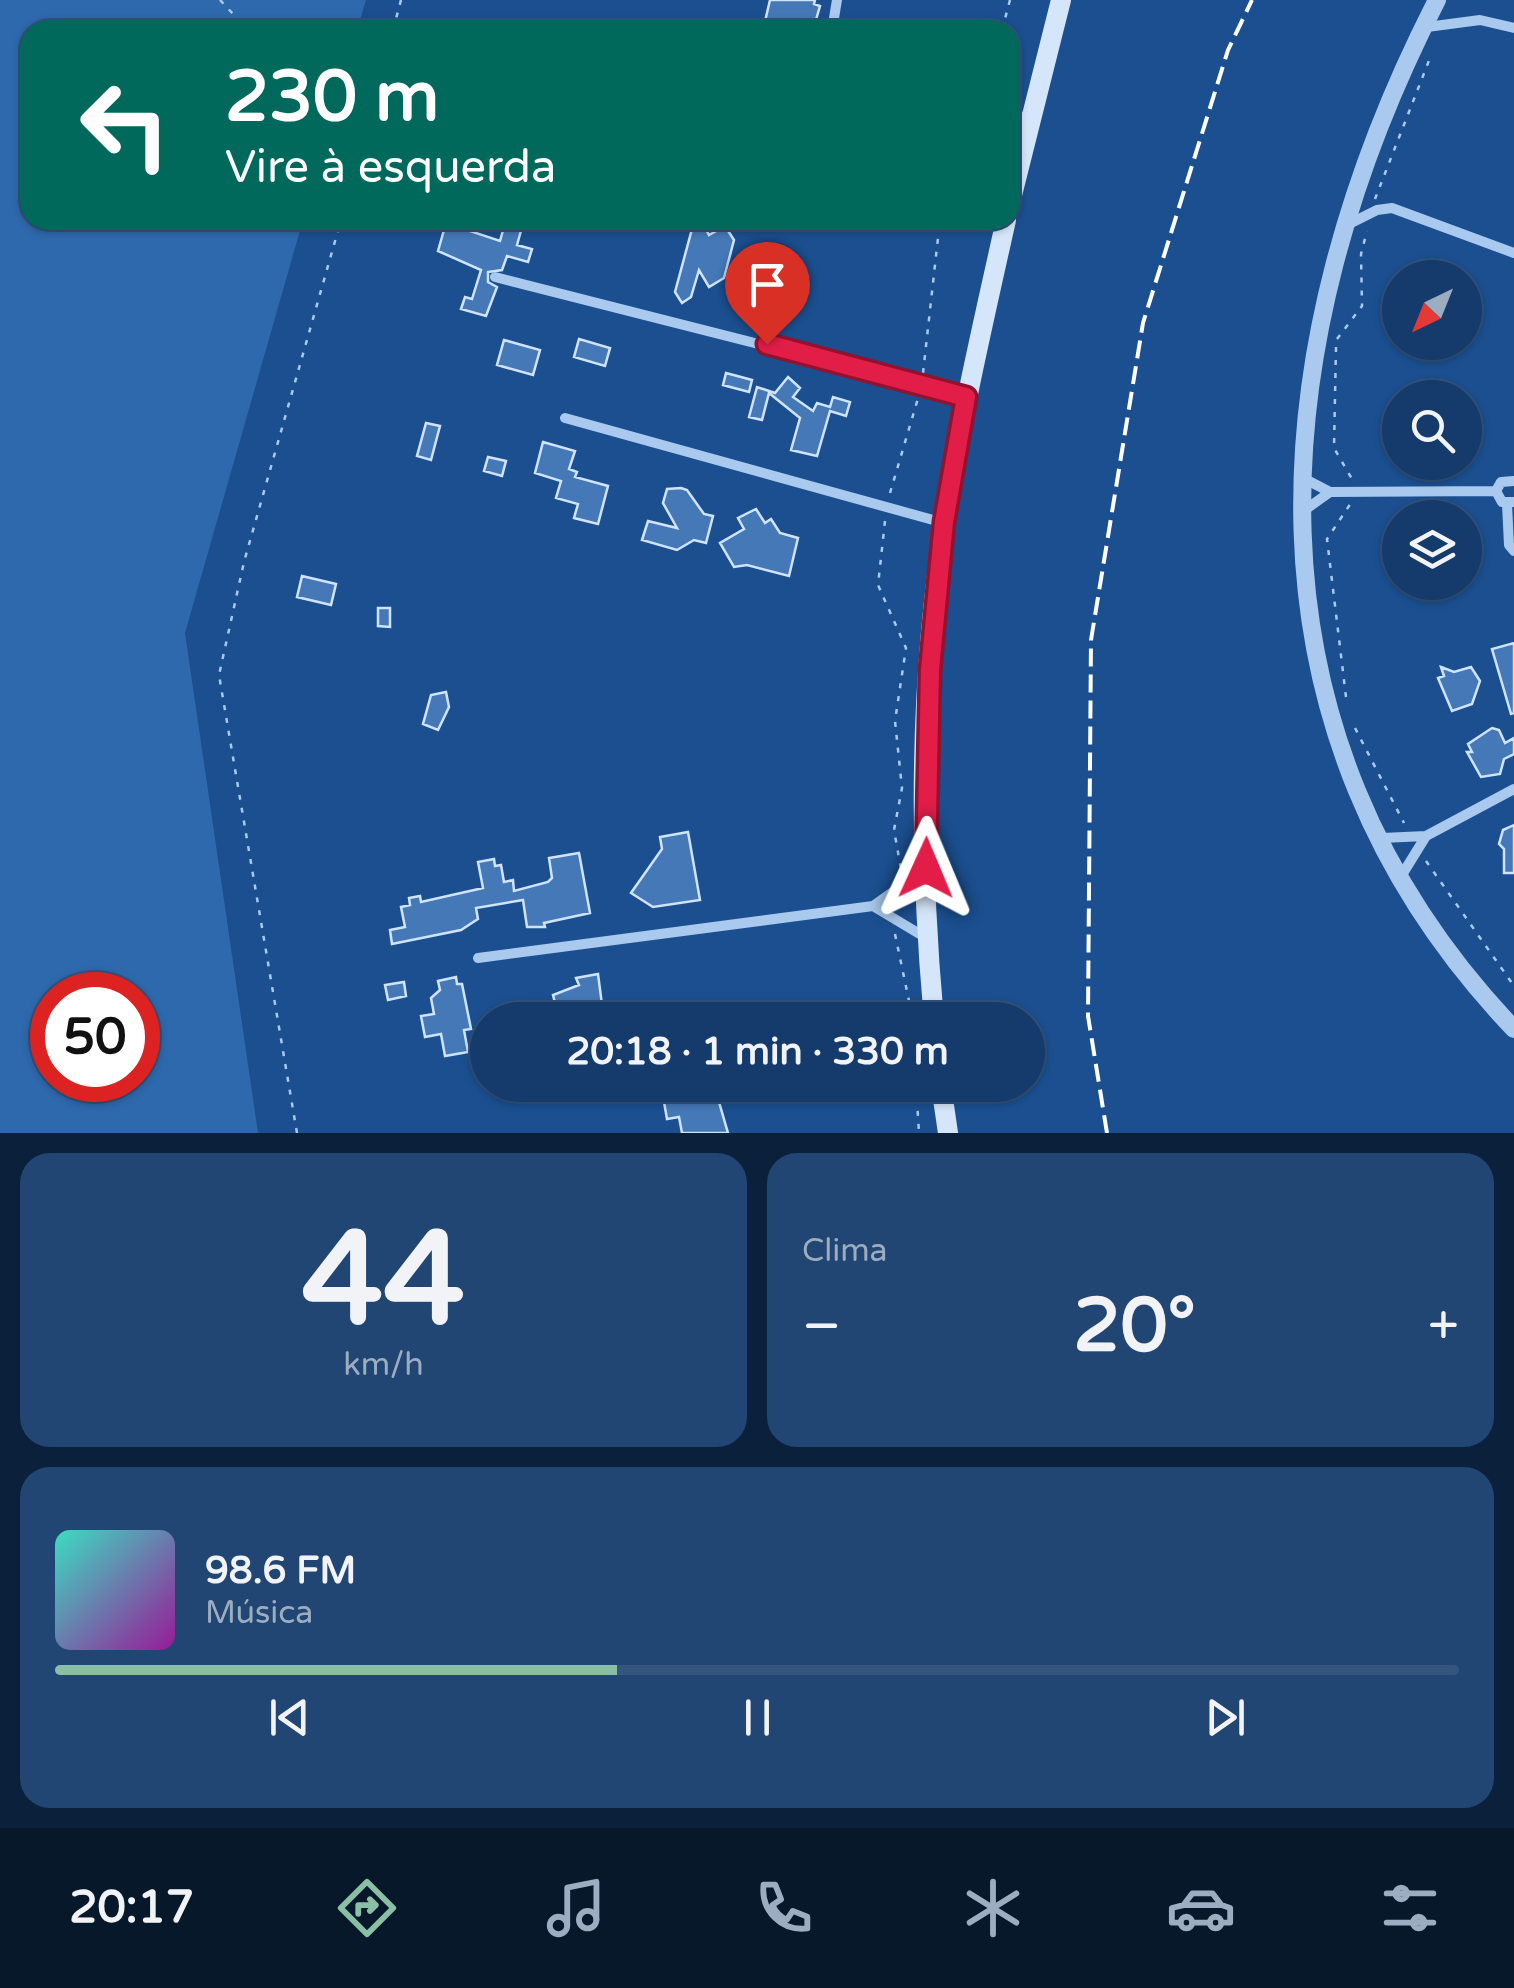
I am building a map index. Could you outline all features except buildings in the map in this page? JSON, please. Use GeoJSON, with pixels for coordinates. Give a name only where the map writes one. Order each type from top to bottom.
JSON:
{"type":"FeatureCollection","features":[{"type":"Feature","properties":{"kind":"main road"},"geometry":{"type":"LineString","coordinates":[[1020,116],[1061,0]]}},
{"type":"Feature","properties":{"kind":"main road"},"geometry":{"type":"LineString","coordinates":[[933,1002],[926,868],[930,670],[944,522],[966,397],[1004,230]]}},
{"type":"Feature","properties":{"kind":"main road"},"geometry":{"type":"LineString","coordinates":[[943,1102],[948,1133]]}},
{"type":"Feature","properties":{"kind":"street"},"geometry":{"type":"LineString","coordinates":[[1436,0],[1376,136],[1313,353],[1300,476],[1300,514],[1315,650],[1334,727],[1379,838],[1399,880],[1450,957],[1514,1029]]}},
{"type":"Feature","properties":{"kind":"street"},"geometry":{"type":"LineString","coordinates":[[1422,28],[1480,20],[1514,28]]}},
{"type":"Feature","properties":{"kind":"street"},"geometry":{"type":"LineString","coordinates":[[1348,224],[1377,210],[1392,208],[1514,252]]}},
{"type":"Feature","properties":{"kind":"street"},"geometry":{"type":"LineString","coordinates":[[495,277],[966,397]]}},
{"type":"Feature","properties":{"kind":"street"},"geometry":{"type":"LineString","coordinates":[[565,418],[944,522]]}},
{"type":"Feature","properties":{"kind":"street"},"geometry":{"type":"LineString","coordinates":[[1300,476],[1330,492],[1496,491],[1510,503],[1509,545],[1514,550]]}},
{"type":"Feature","properties":{"kind":"street"},"geometry":{"type":"LineString","coordinates":[[1496,491],[1505,480],[1514,481]]}},
{"type":"Feature","properties":{"kind":"street"},"geometry":{"type":"LineString","coordinates":[[1300,514],[1330,492]]}},
{"type":"Feature","properties":{"kind":"street"},"geometry":{"type":"LineString","coordinates":[[1379,838],[1426,836],[1514,788]]}},
{"type":"Feature","properties":{"kind":"street"},"geometry":{"type":"LineString","coordinates":[[1399,880],[1426,836]]}},
{"type":"Feature","properties":{"kind":"street"},"geometry":{"type":"LineString","coordinates":[[478,958],[872,906],[926,868]]}},
{"type":"Feature","properties":{"kind":"street"},"geometry":{"type":"LineString","coordinates":[[872,906],[930,940]]}},
{"type":"Feature","properties":{"kind":"path"},"geometry":{"type":"LineString","coordinates":[[220,0],[239,20]]}},
{"type":"Feature","properties":{"kind":"path"},"geometry":{"type":"LineString","coordinates":[[298,1133],[218,676],[244,562],[338,230]]}},
{"type":"Feature","properties":{"kind":"path"},"geometry":{"type":"LineString","coordinates":[[891,893],[902,872],[894,830],[902,788],[895,720],[906,648],[878,585],[887,505],[922,383],[939,230]]}},
{"type":"Feature","properties":{"kind":"path"},"geometry":{"type":"LineString","coordinates":[[893,918],[909,1002]]}},
{"type":"Feature","properties":{"kind":"path"},"geometry":{"type":"LineString","coordinates":[[917,1102],[919,1133]]}},
{"type":"Feature","properties":{"kind":"shaded area"},"geometry":{"type":"Polygon","coordinates":[[[0,0],[366,0],[360,20],[20,20],[20,230],[300,230],[185,633],[258,1133],[0,1133],[0,0]]]}},
{"type":"Feature","properties":{"kind":"railway"},"geometry":{"type":"LineString","coordinates":[[1107,1133],[1088,1016],[1091,640],[1143,323],[1228,50],[1252,0]]}},
{"type":"Feature","properties":{"kind":"route"},"geometry":{"type":"LineString","coordinates":[[767,344],[966,397],[944,522],[930,670],[926,868]]}}]}
